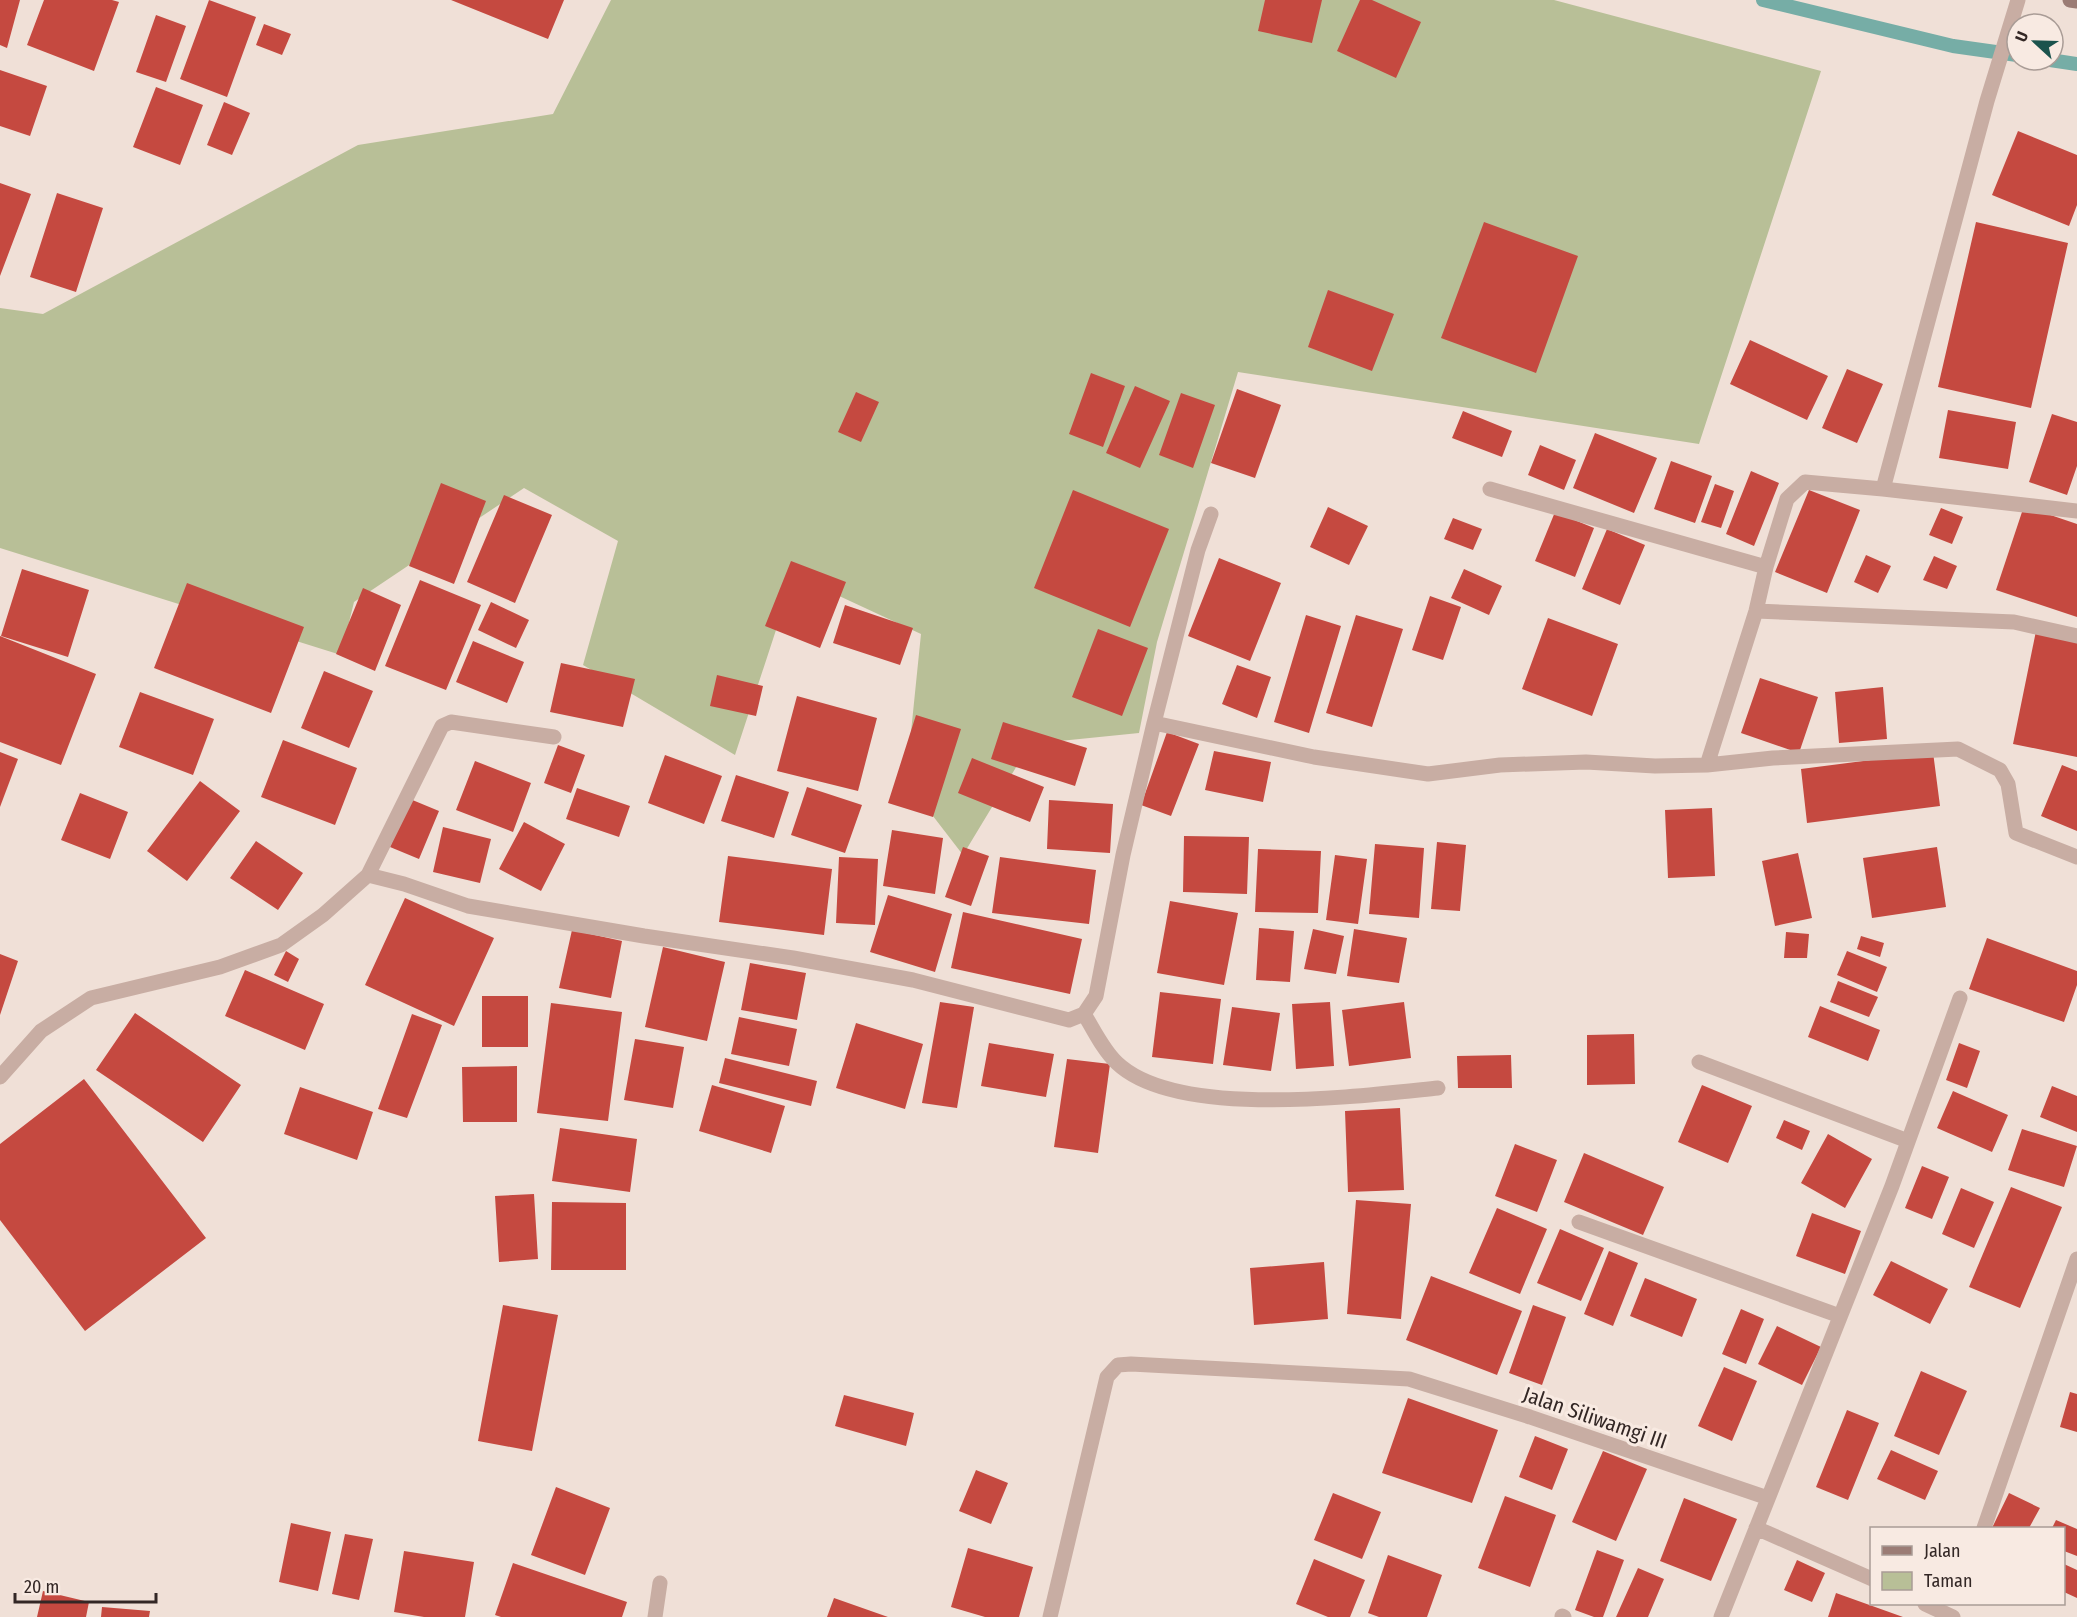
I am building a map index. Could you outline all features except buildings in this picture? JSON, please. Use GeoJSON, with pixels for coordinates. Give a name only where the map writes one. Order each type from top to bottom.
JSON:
{"type":"FeatureCollection","features":[{"type":"Feature","properties":{"kind":"main road"},"geometry":{"type":"LineString","coordinates":[[2070,0],[2077,1]]}},
{"type":"Feature","properties":{"kind":"street"},"geometry":{"type":"LineString","coordinates":[[1883,489],[1987,101],[2018,0]]}},
{"type":"Feature","properties":{"kind":"street"},"geometry":{"type":"LineString","coordinates":[[1707,765],[1756,611],[1766,567],[1787,500],[1805,482],[2077,511]]}},
{"type":"Feature","properties":{"kind":"street"},"geometry":{"type":"LineString","coordinates":[[1490,489],[1766,567]]}},
{"type":"Feature","properties":{"kind":"street"},"geometry":{"type":"LineString","coordinates":[[368,875],[404,884],[468,906],[644,936],[793,958],[913,980],[1069,1020],[1084,1014],[1096,996],[1123,855],[1154,723],[1198,550],[1211,514]]}},
{"type":"Feature","properties":{"kind":"street"},"geometry":{"type":"LineString","coordinates":[[1756,611],[2014,621],[2077,636]]}},
{"type":"Feature","properties":{"kind":"street"},"geometry":{"type":"LineString","coordinates":[[0,1077],[42,1031],[91,998],[220,967],[281,945],[323,915],[368,875],[442,726],[451,722],[554,737]]}},
{"type":"Feature","properties":{"kind":"street"},"geometry":{"type":"LineString","coordinates":[[1154,723],[1314,758],[1428,774],[1500,765],[1586,762],[1655,766],[1707,765],[1773,758],[1958,749],[2000,770],[2008,784],[2016,833],[2077,856]]}},
{"type":"Feature","properties":{"kind":"street"},"geometry":{"type":"LineString","coordinates":[[1721,1617],[1908,1141],[1960,999]]}},
{"type":"Feature","properties":{"kind":"street"},"geometry":{"type":"LineString","coordinates":[[1084,1014],[1102,1044],[1117,1063],[1143,1080],[1181,1091],[1225,1098],[1323,1099],[1438,1088]]}},
{"type":"Feature","properties":{"kind":"street"},"geometry":{"type":"LineString","coordinates":[[1699,1062],[1908,1141]]}},
{"type":"Feature","properties":{"kind":"street"},"geometry":{"type":"LineString","coordinates":[[1579,1222],[1840,1316]]}},
{"type":"Feature","properties":{"kind":"street"},"geometry":{"type":"LineString","coordinates":[[1984,1527],[2077,1259]]}},
{"type":"Feature","properties":{"kind":"street","name":"Jalan Siliwamgi III"},"geometry":{"type":"LineString","coordinates":[[1050,1617],[1107,1377],[1118,1365],[1409,1379],[1530,1417],[1768,1498]]}},
{"type":"Feature","properties":{"kind":"street"},"geometry":{"type":"LineString","coordinates":[[1756,1528],[1870,1578]]}},
{"type":"Feature","properties":{"kind":"street"},"geometry":{"type":"LineString","coordinates":[[655,1617],[660,1583]]}},
{"type":"Feature","properties":{"kind":"street"},"geometry":{"type":"LineString","coordinates":[[1929,1605],[1955,1613]]}},
{"type":"Feature","properties":{"kind":"green space"},"geometry":{"type":"Polygon","coordinates":[[[611,0],[1554,0],[1821,71],[1699,444],[1238,372],[1157,642],[1139,733],[1030,744],[963,855],[906,781],[921,634],[794,575],[735,755],[583,665],[618,541],[524,488],[354,602],[341,655],[0,548],[0,308],[43,314],[358,145],[553,114],[611,0]]]}},
{"type":"Feature","properties":{"kind":"waterway"},"geometry":{"type":"LineString","coordinates":[[1763,0],[1953,46],[2005,53]]}},
{"type":"Feature","properties":{"kind":"waterway"},"geometry":{"type":"LineString","coordinates":[[2065,62],[2077,64]]}}]}
